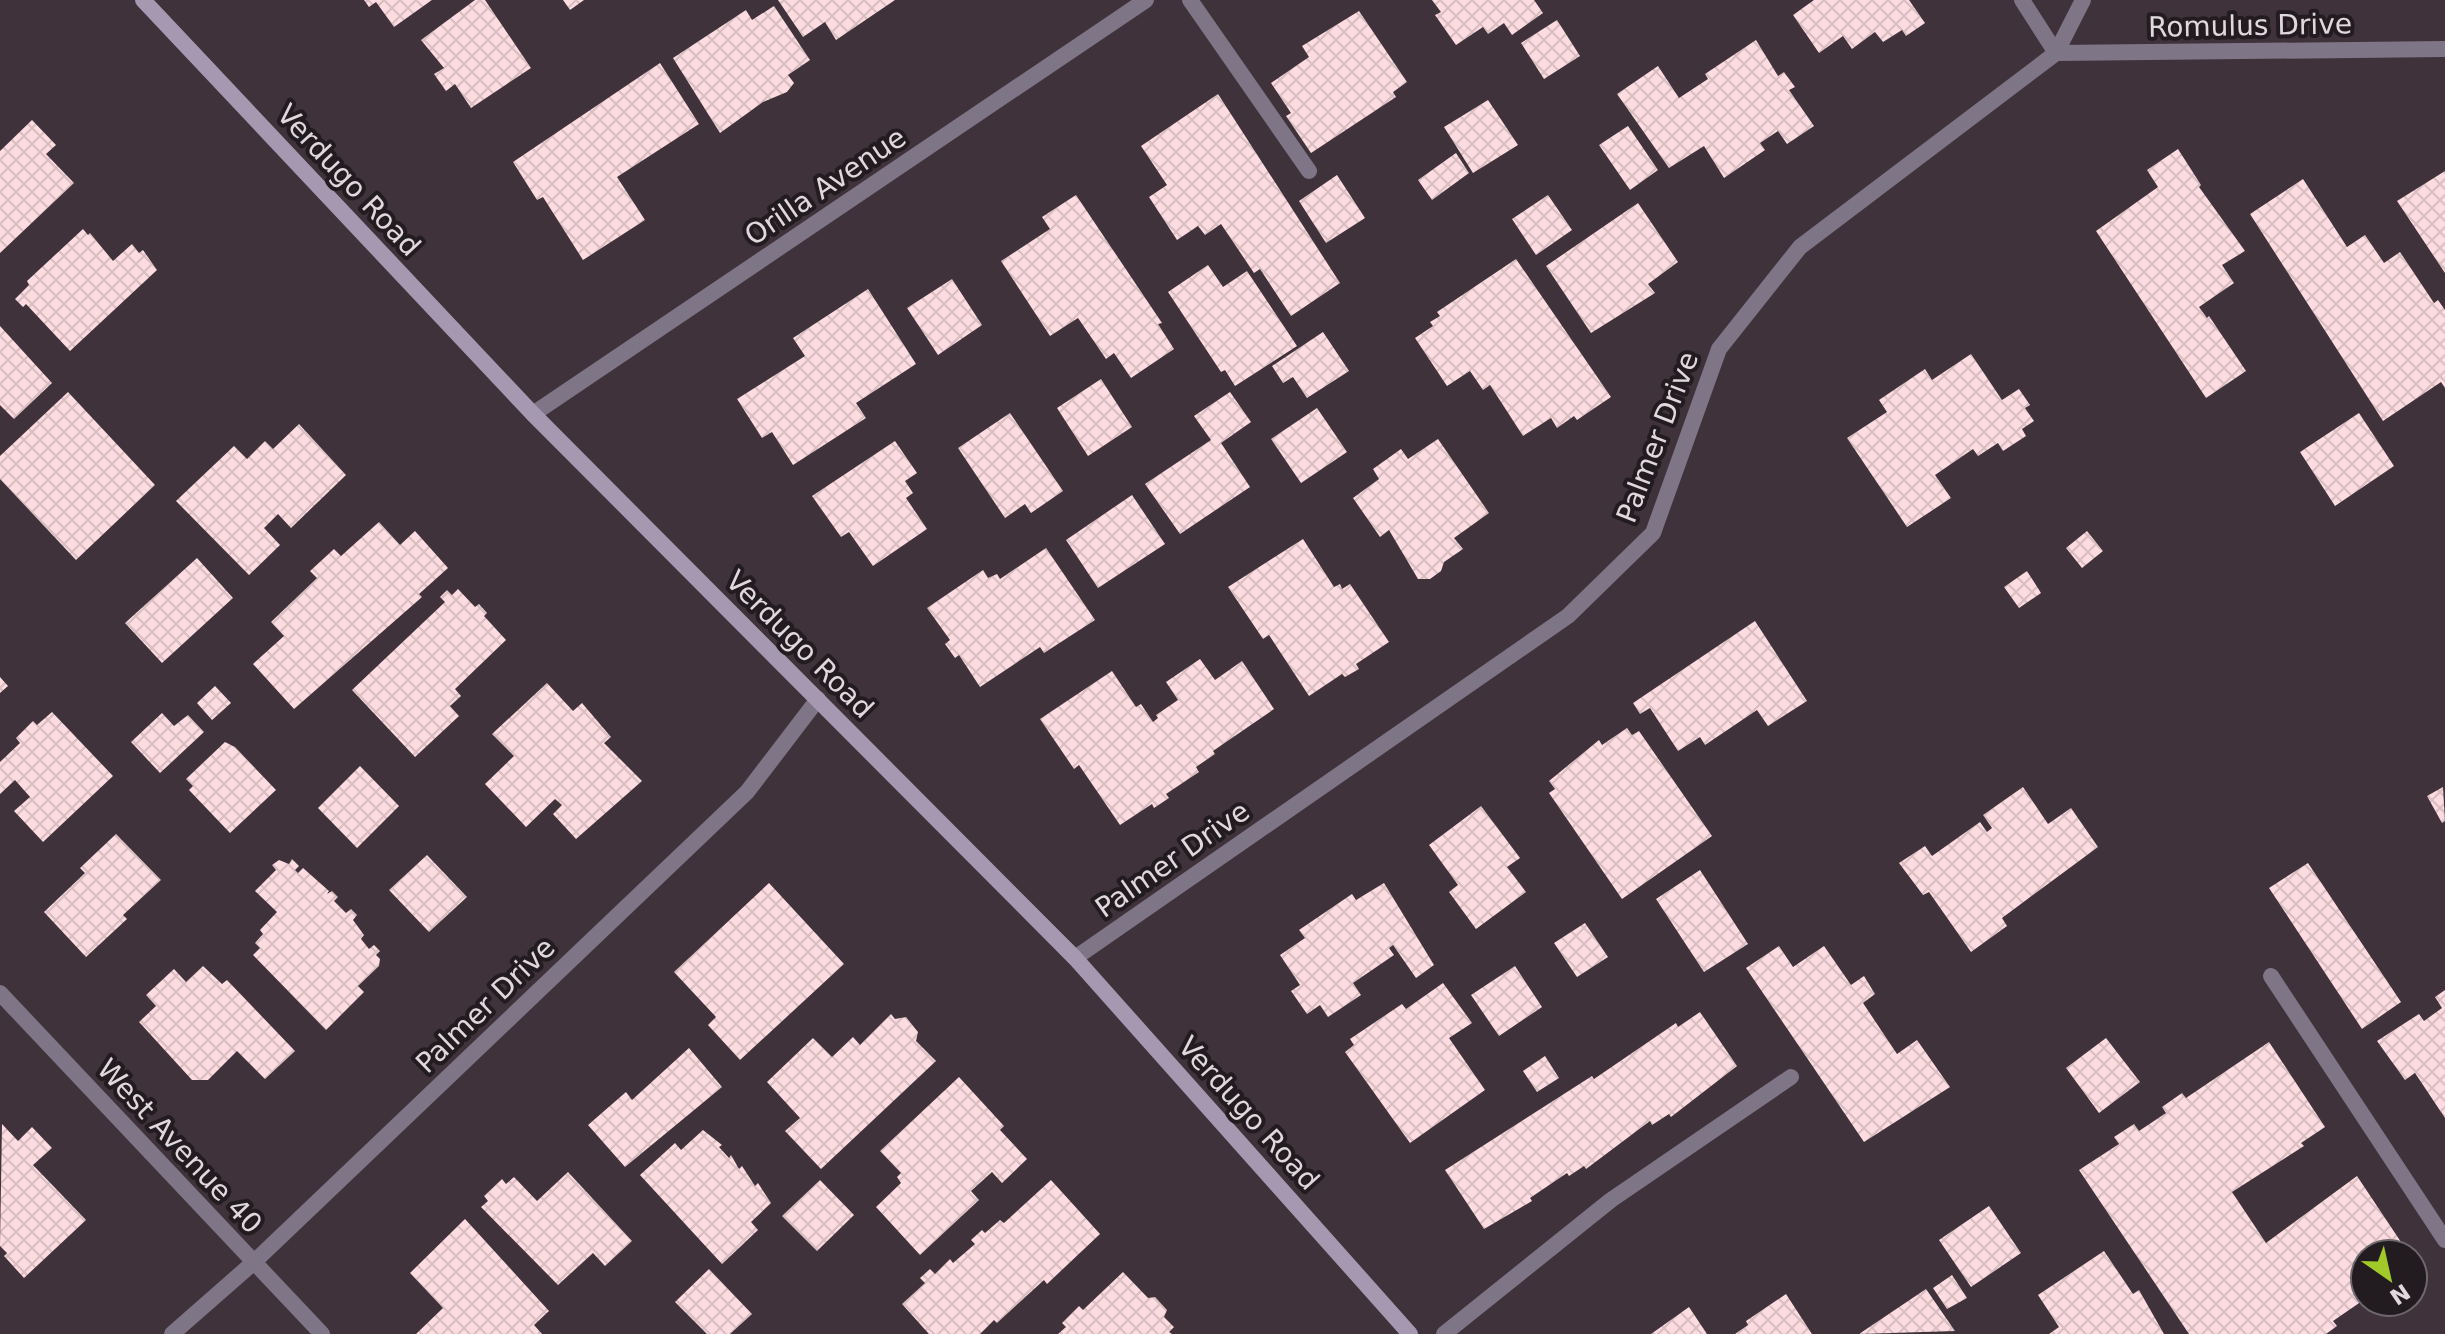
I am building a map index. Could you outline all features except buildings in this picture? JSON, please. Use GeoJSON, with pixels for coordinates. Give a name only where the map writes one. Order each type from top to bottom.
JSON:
{"type":"FeatureCollection","features":[{"type":"Feature","properties":{"kind":"main road","name":"Verdugo Road"},"geometry":{"type":"LineString","coordinates":[[143,0],[533,414],[1075,958],[1410,1334]]}},
{"type":"Feature","properties":{"kind":"street","name":"Orilla Avenue"},"geometry":{"type":"LineString","coordinates":[[533,414],[1146,0]]}},
{"type":"Feature","properties":{"kind":"street"},"geometry":{"type":"LineString","coordinates":[[1190,0],[1309,171]]}},
{"type":"Feature","properties":{"kind":"street"},"geometry":{"type":"LineString","coordinates":[[2022,0],[2056,53]]}},
{"type":"Feature","properties":{"kind":"street","name":"Palmer Drive"},"geometry":{"type":"LineString","coordinates":[[1075,958],[1568,616],[1653,533],[1719,349],[1800,247],[2056,53],[2083,0]]}},
{"type":"Feature","properties":{"kind":"street","name":"Romulus Drive"},"geometry":{"type":"LineString","coordinates":[[2056,53],[2445,49]]}},
{"type":"Feature","properties":{"kind":"street","name":"Palmer Drive"},"geometry":{"type":"LineString","coordinates":[[172,1334],[254,1262],[747,792],[818,699]]}},
{"type":"Feature","properties":{"kind":"street"},"geometry":{"type":"LineString","coordinates":[[2271,976],[2445,1240]]}},
{"type":"Feature","properties":{"kind":"street","name":"West Avenue 40"},"geometry":{"type":"LineString","coordinates":[[0,993],[322,1334]]}},
{"type":"Feature","properties":{"kind":"street"},"geometry":{"type":"LineString","coordinates":[[1444,1334],[1611,1200],[1791,1077]]}}]}
